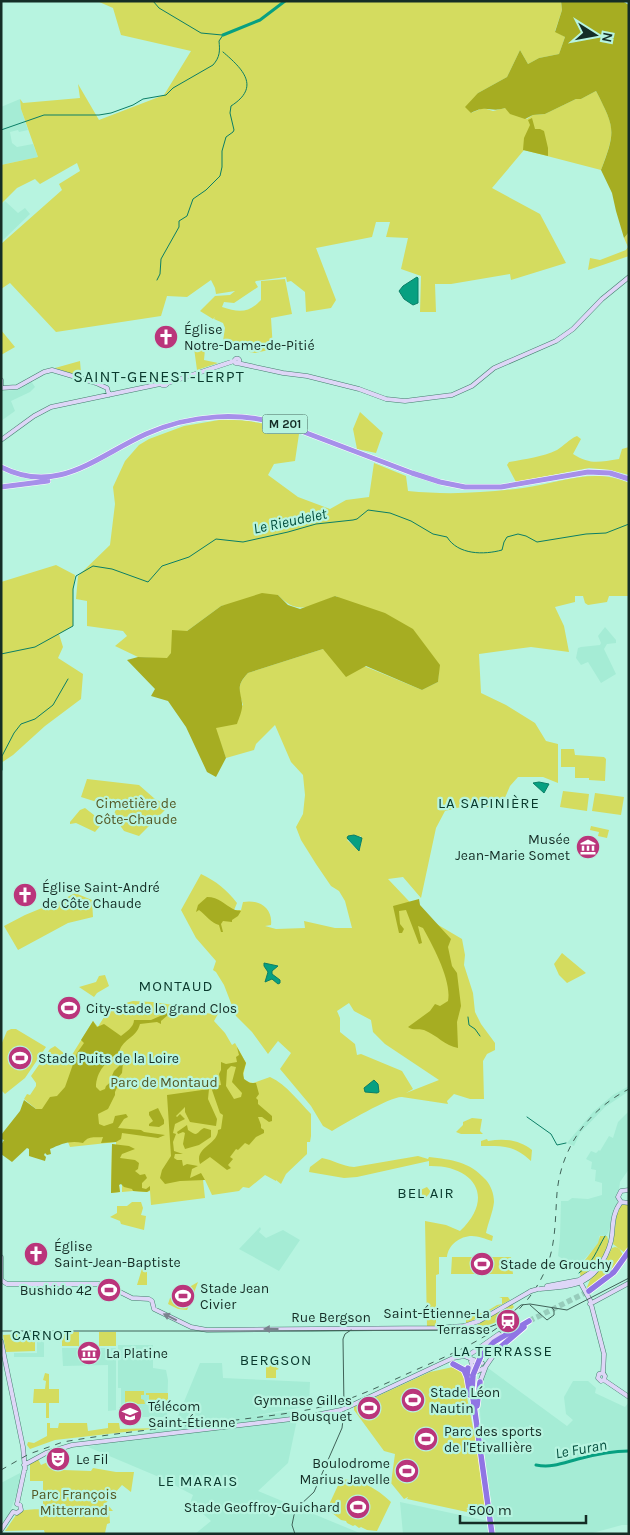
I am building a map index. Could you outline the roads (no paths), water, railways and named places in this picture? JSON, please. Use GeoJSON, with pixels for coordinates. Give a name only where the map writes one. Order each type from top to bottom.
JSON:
{"type":"FeatureCollection","features":[{"type":"Feature","properties":{"kind":"highway","name":"M 201"},"geometry":{"type":"LineString","coordinates":[[1,468],[28,477],[50,478],[78,469],[147,434],[176,424],[219,417],[250,417],[271,420],[451,486],[501,487],[588,472],[610,474],[629,480]]}},
{"type":"Feature","properties":{"kind":"highway","name":"M 201"},"geometry":{"type":"LineString","coordinates":[[1,468],[27,478],[42,480],[58,478],[69,476],[117,450]]}},
{"type":"Feature","properties":{"kind":"highway"},"geometry":{"type":"LineString","coordinates":[[1,487],[58,478]]}},
{"type":"Feature","properties":{"kind":"highway"},"geometry":{"type":"LineString","coordinates":[[590,1299],[614,1272],[629,1251]]}},
{"type":"Feature","properties":{"kind":"highway"},"geometry":{"type":"LineString","coordinates":[[590,1299],[613,1278],[629,1258]]}},
{"type":"Feature","properties":{"kind":"highway"},"geometry":{"type":"LineString","coordinates":[[497,1350],[530,1322]]}},
{"type":"Feature","properties":{"kind":"highway"},"geometry":{"type":"LineString","coordinates":[[499,1334],[530,1322]]}},
{"type":"Feature","properties":{"kind":"highway"},"geometry":{"type":"LineString","coordinates":[[493,1534],[472,1390],[473,1373],[487,1349],[502,1336],[530,1322]]}},
{"type":"Feature","properties":{"kind":"highway"},"geometry":{"type":"LineString","coordinates":[[481,1360],[500,1341],[524,1327]]}},
{"type":"Feature","properties":{"kind":"highway"},"geometry":{"type":"LineString","coordinates":[[453,1364],[473,1373]]}},
{"type":"Feature","properties":{"kind":"highway"},"geometry":{"type":"LineString","coordinates":[[473,1373],[490,1512]]}},
{"type":"Feature","properties":{"kind":"highway"},"geometry":{"type":"LineString","coordinates":[[477,1406],[480,1382]]}},
{"type":"Feature","properties":{"kind":"main road"},"geometry":{"type":"LineString","coordinates":[[1,440],[39,413],[58,406],[158,384],[166,379],[168,381],[174,380],[223,364],[237,362],[283,373],[307,376],[359,389],[386,399],[405,401],[452,395],[472,386],[494,368],[563,337],[602,299],[629,277]]}},
{"type":"Feature","properties":{"kind":"main road"},"geometry":{"type":"LineString","coordinates":[[1,380],[1,386],[7,388],[17,387],[44,372],[54,370],[107,388],[109,395]]}},
{"type":"Feature","properties":{"kind":"main road"},"geometry":{"type":"LineString","coordinates":[[629,1190],[624,1189],[620,1192],[618,1199],[629,1204]]}},
{"type":"Feature","properties":{"kind":"main road"},"geometry":{"type":"LineString","coordinates":[[621,1202],[616,1209],[613,1230],[608,1234],[612,1239],[608,1251],[586,1284],[604,1357],[602,1373],[605,1376],[604,1380],[629,1397]]}},
{"type":"Feature","properties":{"kind":"main road"},"geometry":{"type":"LineString","coordinates":[[1,1257],[1,1279]]}},
{"type":"Feature","properties":{"kind":"main road"},"geometry":{"type":"LineString","coordinates":[[540,1290],[550,1285],[580,1281],[602,1262]]}},
{"type":"Feature","properties":{"kind":"main road"},"geometry":{"type":"LineString","coordinates":[[540,1290],[567,1286],[592,1276]]}},
{"type":"Feature","properties":{"kind":"main road","name":"Rue Bergson"},"geometry":{"type":"LineString","coordinates":[[1,1279],[7,1284],[104,1284],[132,1298],[148,1299],[152,1301],[154,1309],[198,1329],[436,1328],[464,1326],[479,1321],[531,1291],[540,1290]]}},
{"type":"Feature","properties":{"kind":"main road"},"geometry":{"type":"LineString","coordinates":[[548,1279],[550,1285]]}},
{"type":"Feature","properties":{"kind":"main road"},"geometry":{"type":"LineString","coordinates":[[580,1281],[590,1299]]}},
{"type":"Feature","properties":{"kind":"main road"},"geometry":{"type":"LineString","coordinates":[[590,1299],[629,1283]]}},
{"type":"Feature","properties":{"kind":"main road"},"geometry":{"type":"LineString","coordinates":[[567,1286],[590,1299]]}},
{"type":"Feature","properties":{"kind":"main road"},"geometry":{"type":"LineString","coordinates":[[26,1462],[51,1451],[72,1445],[300,1418],[341,1410],[453,1358],[471,1354],[499,1334]]}},
{"type":"Feature","properties":{"kind":"main road"},"geometry":{"type":"LineString","coordinates":[[1,1341],[26,1462],[25,1484],[22,1486]]}},
{"type":"Feature","properties":{"kind":"main road"},"geometry":{"type":"LineString","coordinates":[[479,1348],[471,1360],[473,1373],[484,1368]]}},
{"type":"Feature","properties":{"kind":"main road"},"geometry":{"type":"LineString","coordinates":[[480,1382],[484,1368],[497,1350]]}},
{"type":"Feature","properties":{"kind":"main road"},"geometry":{"type":"LineString","coordinates":[[464,1356],[471,1360],[481,1360]]}},
{"type":"Feature","properties":{"kind":"main road"},"geometry":{"type":"LineString","coordinates":[[430,1369],[453,1364]]}},
{"type":"Feature","properties":{"kind":"main road"},"geometry":{"type":"LineString","coordinates":[[1,1530],[13,1512],[12,1506],[17,1504],[26,1462]]}},
{"type":"Feature","properties":{"kind":"main road"},"geometry":{"type":"LineString","coordinates":[[13,1512],[18,1513],[21,1510],[20,1505],[17,1504]]}},
{"type":"Feature","properties":{"kind":"waterway"},"geometry":{"type":"LineString","coordinates":[[153,1],[159,8],[201,33],[222,35]]}},
{"type":"Feature","properties":{"kind":"waterway"},"geometry":{"type":"LineString","coordinates":[[223,35],[260,20],[285,1]]}},
{"type":"Feature","properties":{"kind":"waterway"},"geometry":{"type":"LineString","coordinates":[[1,130],[44,115],[99,115],[111,113],[143,99],[166,95],[173,88],[213,65],[218,57],[219,41],[223,35]]}},
{"type":"Feature","properties":{"kind":"waterway"},"geometry":{"type":"LineString","coordinates":[[157,280],[160,274],[161,259],[179,227],[179,221],[187,216],[193,199],[206,190],[220,176],[222,151],[226,137],[234,130],[230,113],[231,106],[240,99],[247,85],[246,78],[237,65],[223,52]]}},
{"type":"Feature","properties":{"kind":"waterway","name":"Le Rieudelet"},"geometry":{"type":"LineString","coordinates":[[1,654],[35,647],[73,626],[73,589],[76,576],[93,566],[112,569],[148,582],[162,566],[189,557],[216,539],[243,542],[316,524],[357,519],[368,510],[390,513],[411,521],[433,534],[447,537],[452,543],[464,550],[487,553],[502,550],[507,537],[518,534],[537,542],[586,534],[606,533],[629,524]]}},
{"type":"Feature","properties":{"kind":"waterway"},"geometry":{"type":"LineString","coordinates":[[2,770],[2,756],[14,733],[21,724],[35,719],[53,705],[68,679]]}},
{"type":"Feature","properties":{"kind":"waterway"},"geometry":{"type":"LineString","coordinates":[[468,1017],[469,1025],[480,1036]]}},
{"type":"Feature","properties":{"kind":"waterway"},"geometry":{"type":"LineString","coordinates":[[527,1117],[551,1134],[557,1145],[566,1143]]}},
{"type":"Feature","properties":{"kind":"waterway"},"geometry":{"type":"LineString","coordinates":[[579,1273],[591,1260],[605,1236]]}},
{"type":"Feature","properties":{"kind":"waterway","name":"Le Furan"},"geometry":{"type":"LineString","coordinates":[[536,1465],[552,1465],[597,1455],[629,1451]]}},
{"type":"Feature","properties":{"kind":"tunnel"},"geometry":{"type":"LineString","coordinates":[[529,1321],[589,1291]]}},
{"type":"Feature","properties":{"kind":"tram line"},"geometry":{"type":"LineString","coordinates":[[1,1331],[447,1330],[487,1328],[500,1323],[521,1305],[530,1304],[567,1310],[629,1278]]}},
{"type":"Feature","properties":{"kind":"tram line"},"geometry":{"type":"LineString","coordinates":[[530,1305],[547,1320],[554,1315],[552,1308]]}},
{"type":"Feature","properties":{"kind":"tram line"},"geometry":{"type":"LineString","coordinates":[[344,1407],[343,1339],[345,1334],[351,1330]]}},
{"type":"Feature","properties":{"kind":"tram line"},"geometry":{"type":"LineString","coordinates":[[295,1534],[292,1525],[294,1515],[299,1506],[314,1492],[342,1428],[344,1412]]}},
{"type":"Feature","properties":{"kind":"railway"},"geometry":{"type":"LineString","coordinates":[[1,1470],[29,1454],[63,1442],[127,1432],[282,1414],[329,1405],[378,1387],[480,1339],[510,1318],[535,1289],[549,1262],[560,1176],[571,1146],[589,1119],[614,1098],[629,1089]]}},
{"type":"Feature","properties":{"kind":"place","name":"Église Notre-Dame-de-Pitié"},"geometry":{"type":"Point","coordinates":[166,337]}},
{"type":"Feature","properties":{"kind":"place","name":"Musée Jean-Marie Somet"},"geometry":{"type":"Point","coordinates":[588,847]}},
{"type":"Feature","properties":{"kind":"place","name":"Église Saint-André de Côte Chaude"},"geometry":{"type":"Point","coordinates":[25,895]}},
{"type":"Feature","properties":{"kind":"place","name":"City-stade le grand Clos"},"geometry":{"type":"Point","coordinates":[69,1008]}},
{"type":"Feature","properties":{"kind":"place","name":"Stade Puits de la Loire"},"geometry":{"type":"Point","coordinates":[20,1058]}},
{"type":"Feature","properties":{"kind":"place","name":"Église Saint-Jean-Baptiste"},"geometry":{"type":"Point","coordinates":[36,1254]}},
{"type":"Feature","properties":{"kind":"place","name":"Stade de Grouchy"},"geometry":{"type":"Point","coordinates":[482,1264]}},
{"type":"Feature","properties":{"kind":"place","name":"Bushido 42"},"geometry":{"type":"Point","coordinates":[109,1290]}},
{"type":"Feature","properties":{"kind":"place","name":"Stade Jean Civier"},"geometry":{"type":"Point","coordinates":[183,1296]}},
{"type":"Feature","properties":{"kind":"place","name":"Saint-Étienne-La Terrasse"},"geometry":{"type":"Point","coordinates":[508,1321]}},
{"type":"Feature","properties":{"kind":"place","name":"La Platine"},"geometry":{"type":"Point","coordinates":[89,1353]}},
{"type":"Feature","properties":{"kind":"place","name":"Stade Léon Nautin"},"geometry":{"type":"Point","coordinates":[413,1400]}},
{"type":"Feature","properties":{"kind":"place","name":"Gymnase Gilles Bousquet"},"geometry":{"type":"Point","coordinates":[369,1408]}},
{"type":"Feature","properties":{"kind":"place","name":"Télécom Saint-Étienne"},"geometry":{"type":"Point","coordinates":[130,1414]}},
{"type":"Feature","properties":{"kind":"place","name":"Parc des sports de l'Etivallière"},"geometry":{"type":"Point","coordinates":[426,1439]}},
{"type":"Feature","properties":{"kind":"place","name":"Le Fil"},"geometry":{"type":"Point","coordinates":[58,1459]}},
{"type":"Feature","properties":{"kind":"place","name":"Boulodrome Marius Javelle"},"geometry":{"type":"Point","coordinates":[407,1471]}},
{"type":"Feature","properties":{"kind":"place","name":"Stade Geoffroy-Guichard"},"geometry":{"type":"Point","coordinates":[358,1507]}},
{"type":"Feature","properties":{"kind":"district","name":"SAINT-GENEST-LERPT"},"geometry":{"type":"Point","coordinates":[159,376]}},
{"type":"Feature","properties":{"kind":"district","name":"LA SAPINIÈRE"},"geometry":{"type":"Point","coordinates":[489,803]}},
{"type":"Feature","properties":{"kind":"district","name":"MONTAUD"},"geometry":{"type":"Point","coordinates":[176,986]}},
{"type":"Feature","properties":{"kind":"district","name":"BEL AIR"},"geometry":{"type":"Point","coordinates":[426,1193]}},
{"type":"Feature","properties":{"kind":"district","name":"CARNOT"},"geometry":{"type":"Point","coordinates":[42,1335]}},
{"type":"Feature","properties":{"kind":"district","name":"LA TERRASSE"},"geometry":{"type":"Point","coordinates":[503,1351]}},
{"type":"Feature","properties":{"kind":"district","name":"BERGSON"},"geometry":{"type":"Point","coordinates":[276,1360]}},
{"type":"Feature","properties":{"kind":"district","name":"LE MARAIS"},"geometry":{"type":"Point","coordinates":[198,1481]}},
{"type":"Feature","properties":{"kind":"park label","name":"Cimetière de Côte-Chaude"},"geometry":{"type":"Point","coordinates":[136,812]}},
{"type":"Feature","properties":{"kind":"park label","name":"Parc de Montaud"},"geometry":{"type":"Point","coordinates":[164,1082]}},
{"type":"Feature","properties":{"kind":"park label","name":"Parc François Mitterrand"},"geometry":{"type":"Point","coordinates":[74,1502]}}]}
